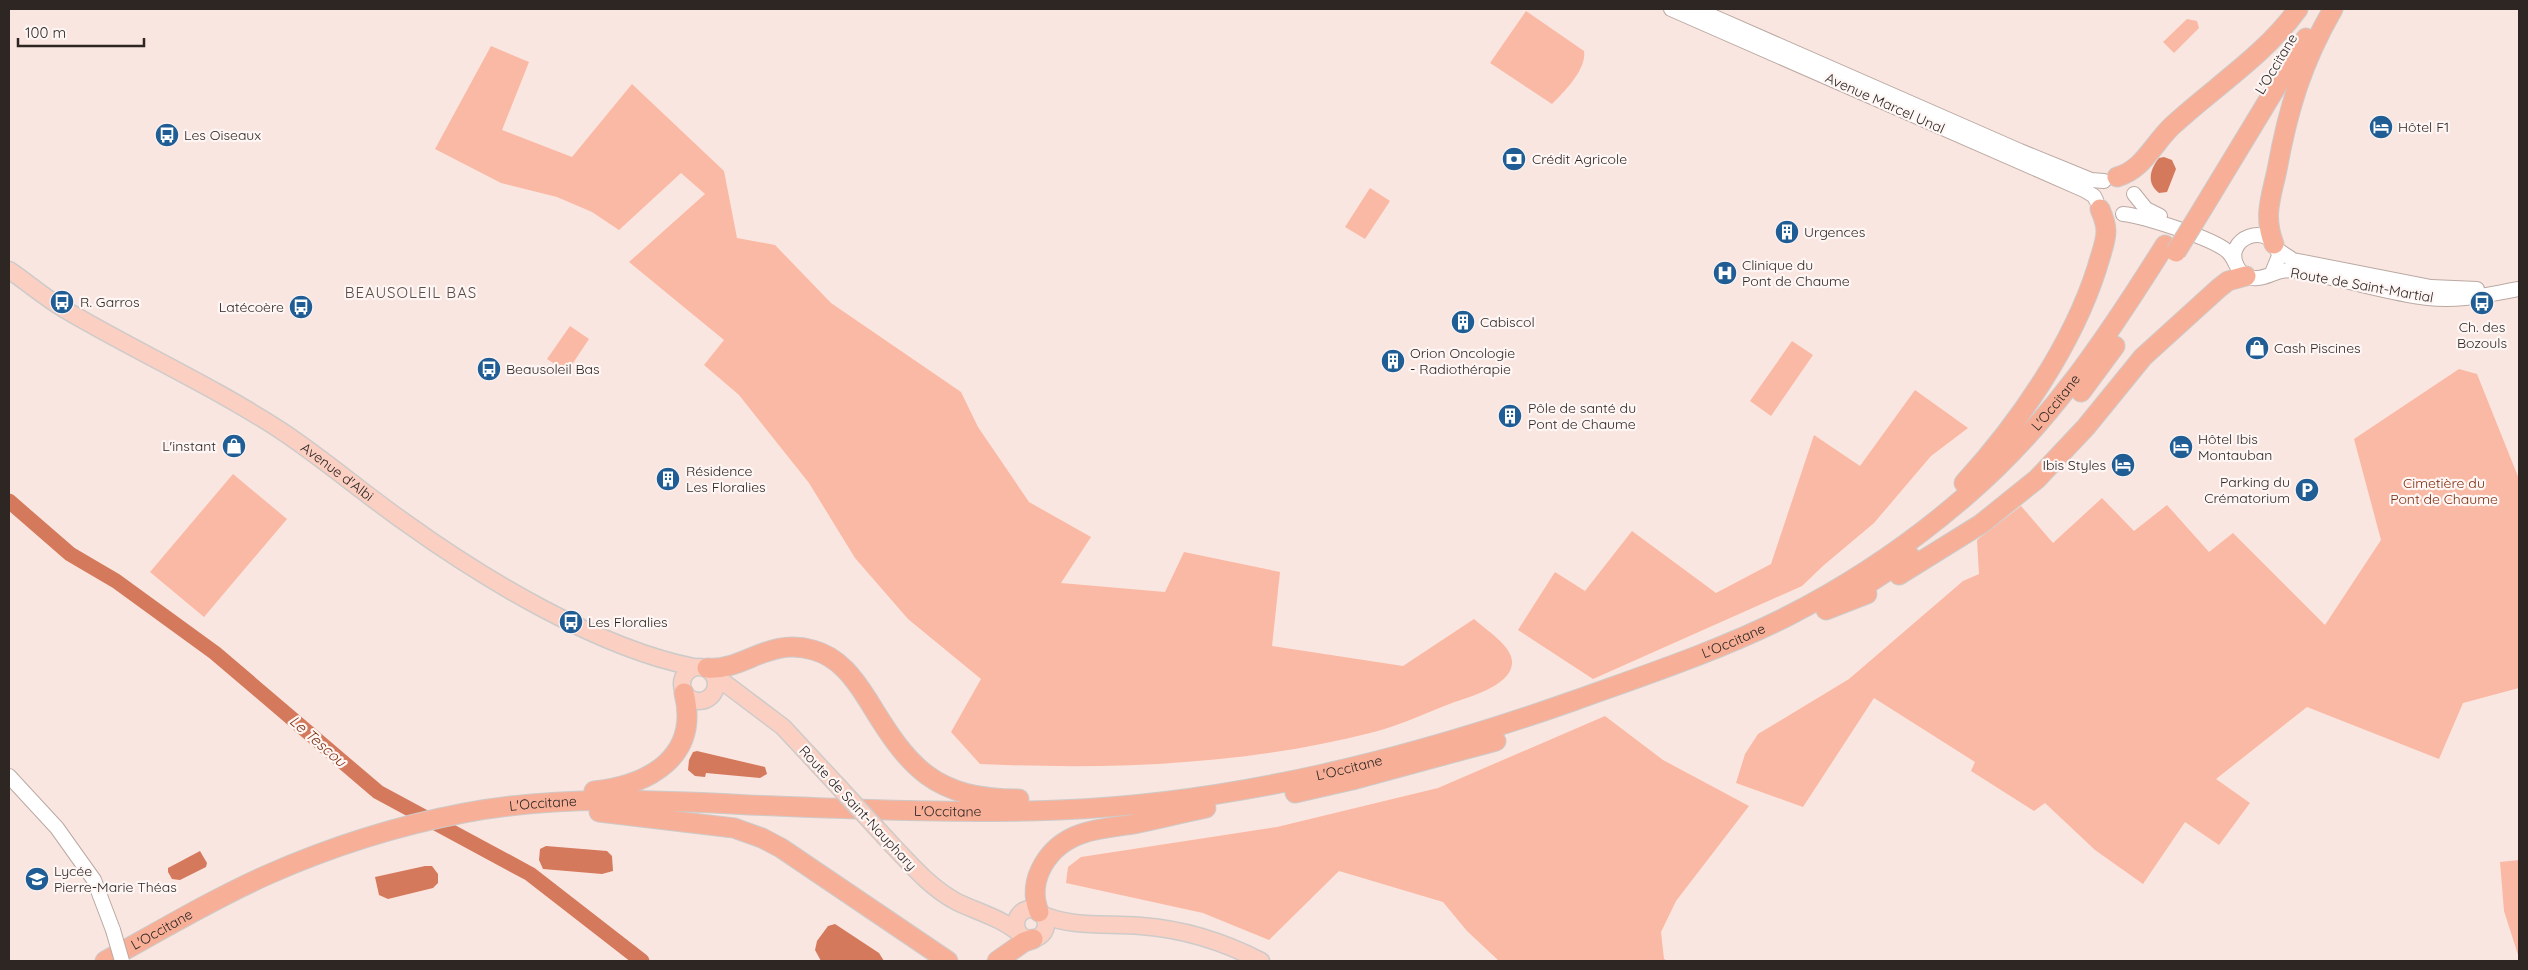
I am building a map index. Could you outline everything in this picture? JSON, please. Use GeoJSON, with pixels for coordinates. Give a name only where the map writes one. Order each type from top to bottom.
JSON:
{"type":"FeatureCollection","features":[{"type":"Feature","properties":{"kind":"highway"},"geometry":{"type":"LineString","coordinates":[[2111,179],[2135,170],[2171,127],[2265,47],[2298,9]]}},
{"type":"Feature","properties":{"kind":"highway","name":"L'Occitane"},"geometry":{"type":"LineString","coordinates":[[105,961],[206,905],[264,876],[338,847],[481,815],[599,800],[981,812],[1096,808],[1278,796],[1352,780],[1493,742],[1699,668],[1789,629],[1826,610],[1882,576],[1969,510],[2035,447],[2097,372],[2197,205],[2310,9]]}},
{"type":"Feature","properties":{"kind":"highway","name":"L'Occitane"},"geometry":{"type":"LineString","coordinates":[[2197,205],[2324,9]]}},
{"type":"Feature","properties":{"kind":"highway"},"geometry":{"type":"LineString","coordinates":[[2276,247],[2268,228],[2267,219],[2285,125],[2299,80],[2316,40],[2333,9]]}},
{"type":"Feature","properties":{"kind":"highway"},"geometry":{"type":"LineString","coordinates":[[1851,581],[1960,488],[1989,455],[2021,412],[2066,338],[2084,302],[2106,232],[2098,205]]}},
{"type":"Feature","properties":{"kind":"highway","name":"L'Occitane"},"geometry":{"type":"LineString","coordinates":[[481,815],[532,816],[599,812],[980,824],[1105,819],[1206,802],[1488,730],[1713,649],[1785,617],[1851,581],[1921,533],[1970,493],[2009,456],[2075,380],[2171,248]]}},
{"type":"Feature","properties":{"kind":"highway"},"geometry":{"type":"LineString","coordinates":[[1826,610],[1869,593],[1926,560],[1981,524],[2010,502],[2062,454],[2144,358],[2241,270]]}},
{"type":"Feature","properties":{"kind":"highway"},"geometry":{"type":"LineString","coordinates":[[705,670],[728,667],[750,657],[780,648],[797,647],[823,654],[839,664],[854,680],[891,739],[914,765],[943,786],[972,796],[996,799],[1206,802]]}},
{"type":"Feature","properties":{"kind":"highway"},"geometry":{"type":"LineString","coordinates":[[481,815],[557,795],[622,787],[652,775],[670,760],[680,745],[688,720],[683,690]]}},
{"type":"Feature","properties":{"kind":"highway"},"geometry":{"type":"LineString","coordinates":[[1035,913],[1034,896],[1037,877],[1052,852],[1068,840],[1093,830],[1206,802]]}},
{"type":"Feature","properties":{"kind":"highway"},"geometry":{"type":"LineString","coordinates":[[599,812],[723,826],[762,838],[781,848],[948,961]]}},
{"type":"Feature","properties":{"kind":"highway","name":"L'Occitane"},"geometry":{"type":"LineString","coordinates":[[131,961],[269,887],[413,831]]}},
{"type":"Feature","properties":{"kind":"highway"},"geometry":{"type":"LineString","coordinates":[[997,961],[1031,936]]}},
{"type":"Feature","properties":{"kind":"main road","name":"Avenue Marcel Unal"},"geometry":{"type":"LineString","coordinates":[[1671,9],[2084,190],[2094,196],[2098,205]]}},
{"type":"Feature","properties":{"kind":"main road","name":"Avenue Marcel Unal"},"geometry":{"type":"LineString","coordinates":[[1696,9],[2020,151],[2091,180],[2111,179]]}},
{"type":"Feature","properties":{"kind":"main road"},"geometry":{"type":"LineString","coordinates":[[2111,179],[2129,183],[2134,194],[2146,209],[2154,213],[2223,239],[2244,239],[2257,235],[2270,239],[2276,247],[2278,262],[2272,273],[2257,278],[2241,270],[2229,252],[2216,245],[2145,217],[2122,214],[2110,215],[2098,205],[2097,189],[2111,179]]}},
{"type":"Feature","properties":{"kind":"main road"},"geometry":{"type":"LineString","coordinates":[[2122,214],[2132,206],[2134,194]]}},
{"type":"Feature","properties":{"kind":"main road"},"geometry":{"type":"LineString","coordinates":[[2241,270],[2236,250],[2244,239]]}},
{"type":"Feature","properties":{"kind":"main road","name":"Route de Saint-Martial"},"geometry":{"type":"LineString","coordinates":[[2276,247],[2293,260],[2409,283],[2451,288],[2516,290]]}},
{"type":"Feature","properties":{"kind":"main road","name":"Route de Saint-Martial"},"geometry":{"type":"LineString","coordinates":[[2272,273],[2291,269],[2386,290],[2441,299],[2482,297],[2516,290]]}},
{"type":"Feature","properties":{"kind":"main road","name":"Avenue d'Albi"},"geometry":{"type":"LineString","coordinates":[[12,270],[62,308],[223,396],[280,430],[406,524],[472,567],[535,604],[584,629],[660,659],[705,670]]}},
{"type":"Feature","properties":{"kind":"main road"},"geometry":{"type":"LineString","coordinates":[[2386,290],[2442,294],[2451,288]]}},
{"type":"Feature","properties":{"kind":"main road","name":"Avenue d'Albi"},"geometry":{"type":"LineString","coordinates":[[660,659],[670,666],[683,690]]}},
{"type":"Feature","properties":{"kind":"main road"},"geometry":{"type":"LineString","coordinates":[[708,699],[716,688],[705,670],[684,674],[683,690],[688,697],[697,701],[708,699],[726,694],[745,698]]}},
{"type":"Feature","properties":{"kind":"main road","name":"Route de Saint-Nauphary"},"geometry":{"type":"LineString","coordinates":[[705,670],[783,727],[934,887],[956,901],[1007,923],[1031,936],[1061,928],[1084,925],[1134,925],[1167,929],[1221,943],[1261,961]]}},
{"type":"Feature","properties":{"kind":"main road"},"geometry":{"type":"LineString","coordinates":[[9,776],[57,828],[94,880],[113,930],[122,961]]}},
{"type":"Feature","properties":{"kind":"main road","name":"Route de Saint-Nauphary"},"geometry":{"type":"LineString","coordinates":[[977,910],[1005,914],[1035,913],[1062,922],[1084,925]]}},
{"type":"Feature","properties":{"kind":"main road"},"geometry":{"type":"LineString","coordinates":[[1035,913],[1046,923],[1031,936],[1016,922],[1035,913]]}},
{"type":"Feature","properties":{"kind":"green space"},"geometry":{"type":"Polygon","coordinates":[[[1526,11],[1584,51],[1584,58],[1578,73],[1552,104],[1490,63],[1526,11]]]}},
{"type":"Feature","properties":{"kind":"green space"},"geometry":{"type":"Polygon","coordinates":[[[2187,19],[2197,21],[2199,28],[2174,53],[2163,42],[2187,19]]]}},
{"type":"Feature","properties":{"kind":"green space"},"geometry":{"type":"Polygon","coordinates":[[[491,46],[529,62],[502,130],[572,157],[632,84],[724,171],[737,238],[775,245],[831,303],[961,392],[978,427],[1029,502],[1091,537],[1061,583],[1165,592],[1184,552],[1280,572],[1272,646],[1403,666],[1474,619],[1509,651],[1512,664],[1510,672],[1504,679],[1488,690],[1394,726],[1326,743],[1277,752],[1178,763],[1129,765],[1030,766],[980,764],[951,732],[981,679],[908,619],[855,558],[809,483],[739,395],[704,365],[724,340],[629,262],[705,194],[681,173],[619,230],[592,212],[557,197],[501,183],[435,149],[491,46]]]}},
{"type":"Feature","properties":{"kind":"green space"},"geometry":{"type":"Polygon","coordinates":[[[1370,188],[1390,201],[1365,239],[1345,227],[1370,188]]]}},
{"type":"Feature","properties":{"kind":"green space"},"geometry":{"type":"Polygon","coordinates":[[[570,326],[589,339],[567,372],[547,359],[570,326]]]}},
{"type":"Feature","properties":{"kind":"green space"},"geometry":{"type":"Polygon","coordinates":[[[1792,341],[1813,355],[1771,416],[1750,401],[1792,341]]]}},
{"type":"Feature","properties":{"kind":"green space","name":"Cimetière du Pont de Chaume"},"geometry":{"type":"Polygon","coordinates":[[[2459,369],[2477,374],[2519,479],[2519,688],[2463,703],[2439,759],[2307,707],[2216,779],[2250,803],[2219,845],[2185,822],[2143,884],[2095,850],[2045,803],[2034,811],[1971,771],[1975,762],[1874,698],[1803,807],[1736,783],[1745,754],[1758,734],[1849,679],[1963,581],[1979,574],[1977,540],[2021,506],[2053,543],[2102,498],[2134,531],[2167,505],[2209,552],[2233,533],[2325,625],[2381,540],[2354,439],[2459,369]]]}},
{"type":"Feature","properties":{"kind":"green space"},"geometry":{"type":"Polygon","coordinates":[[[1915,390],[1968,428],[1931,456],[1874,523],[1802,586],[1593,679],[1518,630],[1555,572],[1585,591],[1632,531],[1716,593],[1771,564],[1814,435],[1860,466],[1915,390]]]}},
{"type":"Feature","properties":{"kind":"green space"},"geometry":{"type":"Polygon","coordinates":[[[233,474],[287,519],[204,617],[150,572],[233,474]]]}},
{"type":"Feature","properties":{"kind":"green space"},"geometry":{"type":"Polygon","coordinates":[[[1605,716],[1663,760],[1749,806],[1676,901],[1661,932],[1664,959],[1668,961],[1499,961],[1467,931],[1443,902],[1339,871],[1269,940],[1203,913],[1066,883],[1068,867],[1081,857],[1277,827],[1438,788],[1605,716]]]}},
{"type":"Feature","properties":{"kind":"green space"},"geometry":{"type":"Polygon","coordinates":[[[2519,860],[2519,958],[2504,911],[2500,862],[2519,860]]]}},
{"type":"Feature","properties":{"kind":"shaded area"},"geometry":{"type":"Polygon","coordinates":[[[2164,157],[2172,160],[2176,169],[2167,192],[2159,193],[2152,185],[2151,176],[2156,162],[2159,158],[2164,157]]]}},
{"type":"Feature","properties":{"kind":"shaded area"},"geometry":{"type":"Polygon","coordinates":[[[697,751],[765,767],[767,774],[760,778],[706,773],[705,777],[695,776],[688,770],[689,760],[693,752],[697,751]]]}},
{"type":"Feature","properties":{"kind":"shaded area"},"geometry":{"type":"Polygon","coordinates":[[[546,846],[607,851],[612,856],[613,871],[602,874],[543,869],[539,860],[540,849],[546,846]]]}},
{"type":"Feature","properties":{"kind":"shaded area"},"geometry":{"type":"Polygon","coordinates":[[[200,851],[207,863],[206,867],[180,880],[172,879],[168,868],[200,851]]]}},
{"type":"Feature","properties":{"kind":"shaded area"},"geometry":{"type":"Polygon","coordinates":[[[432,866],[438,874],[438,883],[433,888],[388,899],[379,895],[375,877],[432,866]]]}},
{"type":"Feature","properties":{"kind":"shaded area"},"geometry":{"type":"Polygon","coordinates":[[[835,924],[879,953],[884,961],[821,961],[815,950],[817,941],[828,926],[835,924]]]}},
{"type":"Feature","properties":{"kind":"waterway","name":"Le Tescou"},"geometry":{"type":"LineString","coordinates":[[9,501],[70,554],[116,581],[215,653],[378,792],[530,874],[642,961]]}},
{"type":"Feature","properties":{"kind":"place","name":"Hôtel F1"},"geometry":{"type":"Point","coordinates":[2381,127]}},
{"type":"Feature","properties":{"kind":"place","name":"Les Oiseaux"},"geometry":{"type":"Point","coordinates":[167,135]}},
{"type":"Feature","properties":{"kind":"place","name":"Crédit Agricole"},"geometry":{"type":"Point","coordinates":[1514,159]}},
{"type":"Feature","properties":{"kind":"place","name":"Urgences"},"geometry":{"type":"Point","coordinates":[1787,232]}},
{"type":"Feature","properties":{"kind":"place","name":"Clinique du Pont de Chaume"},"geometry":{"type":"Point","coordinates":[1725,273]}},
{"type":"Feature","properties":{"kind":"place","name":"R. Garros"},"geometry":{"type":"Point","coordinates":[62,302]}},
{"type":"Feature","properties":{"kind":"place","name":"Ch. des Bozouls"},"geometry":{"type":"Point","coordinates":[2482,303]}},
{"type":"Feature","properties":{"kind":"place","name":"Latécoère"},"geometry":{"type":"Point","coordinates":[301,307]}},
{"type":"Feature","properties":{"kind":"place","name":"Cabiscol"},"geometry":{"type":"Point","coordinates":[1463,322]}},
{"type":"Feature","properties":{"kind":"place","name":"Cash Piscines"},"geometry":{"type":"Point","coordinates":[2257,348]}},
{"type":"Feature","properties":{"kind":"place","name":"Orion Oncologie - Radiothérapie"},"geometry":{"type":"Point","coordinates":[1393,361]}},
{"type":"Feature","properties":{"kind":"place","name":"Beausoleil Bas"},"geometry":{"type":"Point","coordinates":[489,369]}},
{"type":"Feature","properties":{"kind":"place","name":"Pôle de santé du Pont de Chaume"},"geometry":{"type":"Point","coordinates":[1510,416]}},
{"type":"Feature","properties":{"kind":"place","name":"L'instant"},"geometry":{"type":"Point","coordinates":[234,446]}},
{"type":"Feature","properties":{"kind":"place","name":"Hôtel Ibis Montauban"},"geometry":{"type":"Point","coordinates":[2181,447]}},
{"type":"Feature","properties":{"kind":"place","name":"Ibis Styles"},"geometry":{"type":"Point","coordinates":[2123,465]}},
{"type":"Feature","properties":{"kind":"place","name":"Résidence Les Floralies"},"geometry":{"type":"Point","coordinates":[668,479]}},
{"type":"Feature","properties":{"kind":"place","name":"Parking du Crématorium"},"geometry":{"type":"Point","coordinates":[2307,490]}},
{"type":"Feature","properties":{"kind":"place","name":"Les Floralies"},"geometry":{"type":"Point","coordinates":[571,622]}},
{"type":"Feature","properties":{"kind":"place","name":"Lycée Pierre-Marie Théas"},"geometry":{"type":"Point","coordinates":[37,879]}},
{"type":"Feature","properties":{"kind":"district","name":"BEAUSOLEIL BAS"},"geometry":{"type":"Point","coordinates":[411,292]}}]}
